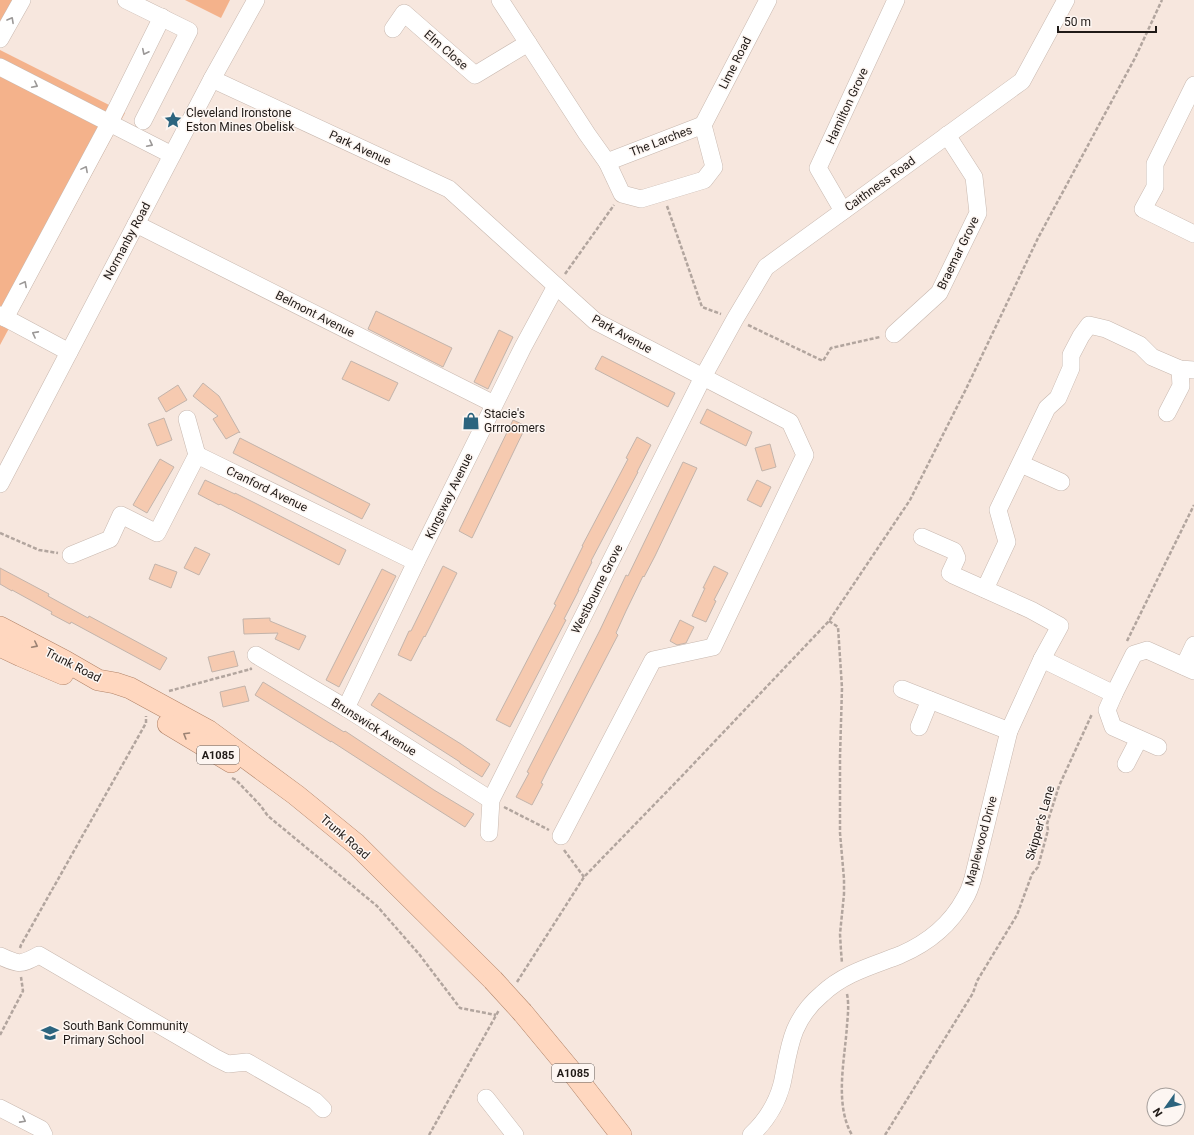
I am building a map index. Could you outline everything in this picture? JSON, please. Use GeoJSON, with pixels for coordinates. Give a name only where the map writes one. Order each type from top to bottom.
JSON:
{"type":"FeatureCollection","features":[{"type":"Feature","properties":{"kind":"main road","name":"Trunk Road"},"geometry":{"type":"LineString","coordinates":[[0,627],[98,680],[115,683],[130,688],[150,716],[209,731],[296,795],[327,820],[356,844],[493,980],[523,1013],[576,1077],[621,1135]]}},
{"type":"Feature","properties":{"kind":"main road","name":"A1085"},"geometry":{"type":"LineString","coordinates":[[0,646],[108,692],[150,716]]}},
{"type":"Feature","properties":{"kind":"street"},"geometry":{"type":"LineString","coordinates":[[0,40],[22,0]]}},
{"type":"Feature","properties":{"kind":"street"},"geometry":{"type":"LineString","coordinates":[[126,0],[189,31],[143,121]]}},
{"type":"Feature","properties":{"kind":"street","name":"Normanby Road"},"geometry":{"type":"LineString","coordinates":[[2,473],[69,352],[212,78],[256,0]]}},
{"type":"Feature","properties":{"kind":"street"},"geometry":{"type":"LineString","coordinates":[[500,0],[587,134],[607,162],[622,194]]}},
{"type":"Feature","properties":{"kind":"street","name":"Lime Road"},"geometry":{"type":"LineString","coordinates":[[703,125],[768,0]]}},
{"type":"Feature","properties":{"kind":"street","name":"Hamilton Grove"},"geometry":{"type":"LineString","coordinates":[[843,211],[818,168],[896,0]]}},
{"type":"Feature","properties":{"kind":"street","name":"Caithness Road"},"geometry":{"type":"LineString","coordinates":[[703,377],[766,267],[1022,81],[1066,0]]}},
{"type":"Feature","properties":{"kind":"street","name":"Elm Close"},"geometry":{"type":"LineString","coordinates":[[393,30],[404,13],[475,76],[528,43]]}},
{"type":"Feature","properties":{"kind":"street"},"geometry":{"type":"LineString","coordinates":[[69,352],[3,317],[109,124],[162,17]]}},
{"type":"Feature","properties":{"kind":"street"},"geometry":{"type":"LineString","coordinates":[[0,67],[172,155]]}},
{"type":"Feature","properties":{"kind":"street","name":"Park Avenue"},"geometry":{"type":"LineString","coordinates":[[212,78],[449,189],[594,321],[790,422],[805,456],[713,648],[653,660],[561,836]]}},
{"type":"Feature","properties":{"kind":"street"},"geometry":{"type":"LineString","coordinates":[[1194,85],[1155,164],[1155,187],[1143,209],[1194,234]]}},
{"type":"Feature","properties":{"kind":"street","name":"The Larches"},"geometry":{"type":"LineString","coordinates":[[607,162],[703,125],[714,167],[704,180],[640,198],[622,194]]}},
{"type":"Feature","properties":{"kind":"street","name":"Braemar Grove"},"geometry":{"type":"LineString","coordinates":[[894,335],[939,293],[978,214],[974,177],[947,135]]}},
{"type":"Feature","properties":{"kind":"street","name":"Belmont Avenue"},"geometry":{"type":"LineString","coordinates":[[136,224],[494,404]]}},
{"type":"Feature","properties":{"kind":"street","name":"Kingsway Avenue"},"geometry":{"type":"LineString","coordinates":[[346,708],[494,404],[556,286]]}},
{"type":"Feature","properties":{"kind":"street"},"geometry":{"type":"LineString","coordinates":[[985,589],[1007,542],[998,510],[1047,408],[1058,398],[1071,368],[1071,356],[1080,336],[1089,325],[1106,329],[1120,335],[1140,345],[1152,357],[1187,370],[1181,386],[1167,413]]}},
{"type":"Feature","properties":{"kind":"street","name":"Westbourne Grove"},"geometry":{"type":"LineString","coordinates":[[491,800],[703,377]]}},
{"type":"Feature","properties":{"kind":"street"},"geometry":{"type":"LineString","coordinates":[[71,555],[110,538],[121,515],[157,533],[197,455],[186,419]]}},
{"type":"Feature","properties":{"kind":"street","name":"Cranford Avenue"},"geometry":{"type":"LineString","coordinates":[[197,455],[416,562]]}},
{"type":"Feature","properties":{"kind":"street"},"geometry":{"type":"LineString","coordinates":[[1021,464],[1061,482]]}},
{"type":"Feature","properties":{"kind":"street","name":"Maplewood Drive"},"geometry":{"type":"LineString","coordinates":[[751,1135],[767,1117],[775,1102],[782,1085],[789,1048],[795,1031],[802,1016],[811,1004],[822,993],[844,977],[870,965],[901,954],[932,937],[944,927],[956,913],[966,897],[973,878],[1008,732],[1060,626],[1031,610],[952,574],[957,558],[954,551],[922,537]]}},
{"type":"Feature","properties":{"kind":"street"},"geometry":{"type":"LineString","coordinates":[[1158,747],[1113,727],[1107,710],[1109,691],[1134,654],[1147,650],[1189,669],[1194,645]]}},
{"type":"Feature","properties":{"kind":"street","name":"Brunswick Avenue"},"geometry":{"type":"LineString","coordinates":[[256,655],[346,708],[491,800]]}},
{"type":"Feature","properties":{"kind":"street"},"geometry":{"type":"LineString","coordinates":[[1042,660],[1109,691]]}},
{"type":"Feature","properties":{"kind":"street"},"geometry":{"type":"LineString","coordinates":[[902,689],[1008,732]]}},
{"type":"Feature","properties":{"kind":"street"},"geometry":{"type":"LineString","coordinates":[[919,727],[930,700]]}},
{"type":"Feature","properties":{"kind":"street"},"geometry":{"type":"LineString","coordinates":[[1126,764],[1139,739]]}},
{"type":"Feature","properties":{"kind":"street"},"geometry":{"type":"LineString","coordinates":[[489,834],[491,800]]}},
{"type":"Feature","properties":{"kind":"street"},"geometry":{"type":"LineString","coordinates":[[10,960],[28,961],[40,955],[216,1058],[228,1064],[247,1062],[315,1101],[322,1109]]}},
{"type":"Feature","properties":{"kind":"street"},"geometry":{"type":"LineString","coordinates":[[486,1098],[516,1135]]}},
{"type":"Feature","properties":{"kind":"street"},"geometry":{"type":"LineString","coordinates":[[0,1108],[41,1129],[44,1135]]}},
{"type":"Feature","properties":{"kind":"path"},"geometry":{"type":"LineString","coordinates":[[514,987],[584,876],[681,777],[829,621],[910,500],[966,389],[1038,238],[1135,58],[1162,0]]}},
{"type":"Feature","properties":{"kind":"path"},"geometry":{"type":"LineString","coordinates":[[556,286],[622,194]]}},
{"type":"Feature","properties":{"kind":"path"},"geometry":{"type":"LineString","coordinates":[[1125,646],[1194,505]]}},
{"type":"Feature","properties":{"kind":"path"},"geometry":{"type":"LineString","coordinates":[[0,533],[39,550],[71,555]]}},
{"type":"Feature","properties":{"kind":"path"},"geometry":{"type":"LineString","coordinates":[[829,621],[838,627],[842,688],[840,833],[844,894],[840,934],[844,977],[848,999],[842,1092],[847,1126],[852,1135]]}},
{"type":"Feature","properties":{"kind":"path"},"geometry":{"type":"LineString","coordinates":[[0,1035],[23,991],[10,960],[21,945],[150,716],[161,693],[250,669],[248,662],[256,655]]}},
{"type":"Feature","properties":{"kind":"path","name":"Skipper's Lane"},"geometry":{"type":"LineString","coordinates":[[885,1135],[973,993],[977,981],[1017,915],[1032,874],[1038,867],[1048,830],[1047,824],[1059,786],[1109,691]]}},
{"type":"Feature","properties":{"kind":"path"},"geometry":{"type":"LineString","coordinates":[[229,776],[236,780],[260,805],[268,816],[377,906],[419,954],[460,1008],[496,1015]]}},
{"type":"Feature","properties":{"kind":"path"},"geometry":{"type":"LineString","coordinates":[[491,800],[561,836],[564,851],[584,876]]}},
{"type":"Feature","properties":{"kind":"path"},"geometry":{"type":"LineString","coordinates":[[429,1135],[499,1009]]}},
{"type":"Feature","properties":{"kind":"shaded area"},"geometry":{"type":"Polygon","coordinates":[[[0,0],[18,0],[0,37],[0,0]]]}},
{"type":"Feature","properties":{"kind":"shaded area"},"geometry":{"type":"Polygon","coordinates":[[[185,0],[230,0],[221,18],[185,0]]]}},
{"type":"Feature","properties":{"kind":"shaded area"},"geometry":{"type":"Polygon","coordinates":[[[0,50],[125,113],[0,345],[0,50]]]}},
{"type":"Feature","properties":{"kind":"building"},"geometry":{"type":"Polygon","coordinates":[[[376,311],[452,348],[443,367],[368,329],[376,311]]]}},
{"type":"Feature","properties":{"kind":"building"},"geometry":{"type":"Polygon","coordinates":[[[499,330],[513,337],[488,389],[474,382],[499,330]]]}},
{"type":"Feature","properties":{"kind":"building"},"geometry":{"type":"Polygon","coordinates":[[[602,356],[675,393],[668,407],[595,369],[602,356]]]}},
{"type":"Feature","properties":{"kind":"building"},"geometry":{"type":"Polygon","coordinates":[[[351,361],[398,383],[389,401],[342,379],[351,361]]]}},
{"type":"Feature","properties":{"kind":"building"},"geometry":{"type":"Polygon","coordinates":[[[203,383],[219,396],[240,433],[239,432],[226,439],[213,419],[218,416],[193,396],[203,383]]]}},
{"type":"Feature","properties":{"kind":"building"},"geometry":{"type":"Polygon","coordinates":[[[178,385],[187,400],[166,412],[158,398],[178,385]]]}},
{"type":"Feature","properties":{"kind":"building"},"geometry":{"type":"Polygon","coordinates":[[[707,409],[752,432],[746,446],[700,423],[707,409]]]}},
{"type":"Feature","properties":{"kind":"building"},"geometry":{"type":"Polygon","coordinates":[[[164,418],[172,440],[157,446],[148,424],[164,418]]]}},
{"type":"Feature","properties":{"kind":"building"},"geometry":{"type":"Polygon","coordinates":[[[513,420],[526,426],[472,538],[459,531],[513,420]]]}},
{"type":"Feature","properties":{"kind":"building"},"geometry":{"type":"Polygon","coordinates":[[[637,437],[651,445],[591,561],[592,562],[579,590],[564,619],[566,620],[510,727],[496,720],[556,605],[554,604],[582,546],[628,459],[626,458],[637,437]]]}},
{"type":"Feature","properties":{"kind":"building"},"geometry":{"type":"Polygon","coordinates":[[[240,438],[370,504],[362,519],[233,453],[240,438]]]}},
{"type":"Feature","properties":{"kind":"building"},"geometry":{"type":"Polygon","coordinates":[[[770,444],[776,467],[762,471],[755,448],[770,444]]]}},
{"type":"Feature","properties":{"kind":"building"},"geometry":{"type":"Polygon","coordinates":[[[160,459],[174,467],[147,513],[133,505],[160,459]]]}},
{"type":"Feature","properties":{"kind":"building"},"geometry":{"type":"Polygon","coordinates":[[[683,462],[697,468],[655,556],[644,577],[643,576],[626,611],[616,633],[618,635],[547,771],[541,783],[543,784],[532,805],[516,797],[529,773],[527,772],[600,630],[626,575],[628,576],[683,462]]]}},
{"type":"Feature","properties":{"kind":"building"},"geometry":{"type":"Polygon","coordinates":[[[205,480],[235,493],[346,550],[339,565],[198,494],[205,480]]]}},
{"type":"Feature","properties":{"kind":"building"},"geometry":{"type":"Polygon","coordinates":[[[757,480],[771,487],[761,507],[747,500],[757,480]]]}},
{"type":"Feature","properties":{"kind":"building"},"geometry":{"type":"Polygon","coordinates":[[[195,547],[210,554],[199,575],[184,568],[195,547]]]}},
{"type":"Feature","properties":{"kind":"building"},"geometry":{"type":"Polygon","coordinates":[[[155,564],[177,572],[171,588],[149,579],[155,564]]]}},
{"type":"Feature","properties":{"kind":"building"},"geometry":{"type":"Polygon","coordinates":[[[443,566],[457,573],[425,637],[424,636],[411,661],[398,655],[443,566]]]}},
{"type":"Feature","properties":{"kind":"building"},"geometry":{"type":"Polygon","coordinates":[[[714,566],[728,573],[714,600],[716,601],[706,622],[692,616],[705,588],[703,588],[714,566]]]}},
{"type":"Feature","properties":{"kind":"building"},"geometry":{"type":"Polygon","coordinates":[[[0,568],[49,594],[48,596],[88,618],[89,616],[167,658],[160,670],[71,622],[70,624],[51,614],[52,612],[0,584],[0,568]]]}},
{"type":"Feature","properties":{"kind":"building"},"geometry":{"type":"Polygon","coordinates":[[[382,569],[396,576],[339,687],[326,680],[382,569]]]}},
{"type":"Feature","properties":{"kind":"building"},"geometry":{"type":"Polygon","coordinates":[[[270,618],[270,621],[306,636],[299,650],[275,639],[278,633],[244,634],[243,619],[270,618]]]}},
{"type":"Feature","properties":{"kind":"building"},"geometry":{"type":"Polygon","coordinates":[[[680,620],[694,627],[686,643],[677,645],[670,641],[680,620]]]}},
{"type":"Feature","properties":{"kind":"building"},"geometry":{"type":"Polygon","coordinates":[[[234,651],[238,666],[212,672],[208,657],[234,651]]]}},
{"type":"Feature","properties":{"kind":"building"},"geometry":{"type":"Polygon","coordinates":[[[263,682],[344,732],[345,731],[434,790],[474,814],[465,827],[331,741],[255,695],[263,682]]]}},
{"type":"Feature","properties":{"kind":"building"},"geometry":{"type":"Polygon","coordinates":[[[245,686],[249,701],[223,707],[220,692],[245,686]]]}},
{"type":"Feature","properties":{"kind":"building"},"geometry":{"type":"Polygon","coordinates":[[[379,693],[461,744],[490,764],[482,777],[371,705],[379,693]]]}},
{"type":"Feature","properties":{"kind":"place","name":"Cleveland Ironstone Eston Mines Obelisk"},"geometry":{"type":"Point","coordinates":[173,120]}},
{"type":"Feature","properties":{"kind":"place","name":"Stacie's Grrroomers"},"geometry":{"type":"Point","coordinates":[471,421]}},
{"type":"Feature","properties":{"kind":"place","name":"South Bank Community Primary School"},"geometry":{"type":"Point","coordinates":[50,1033]}}]}
